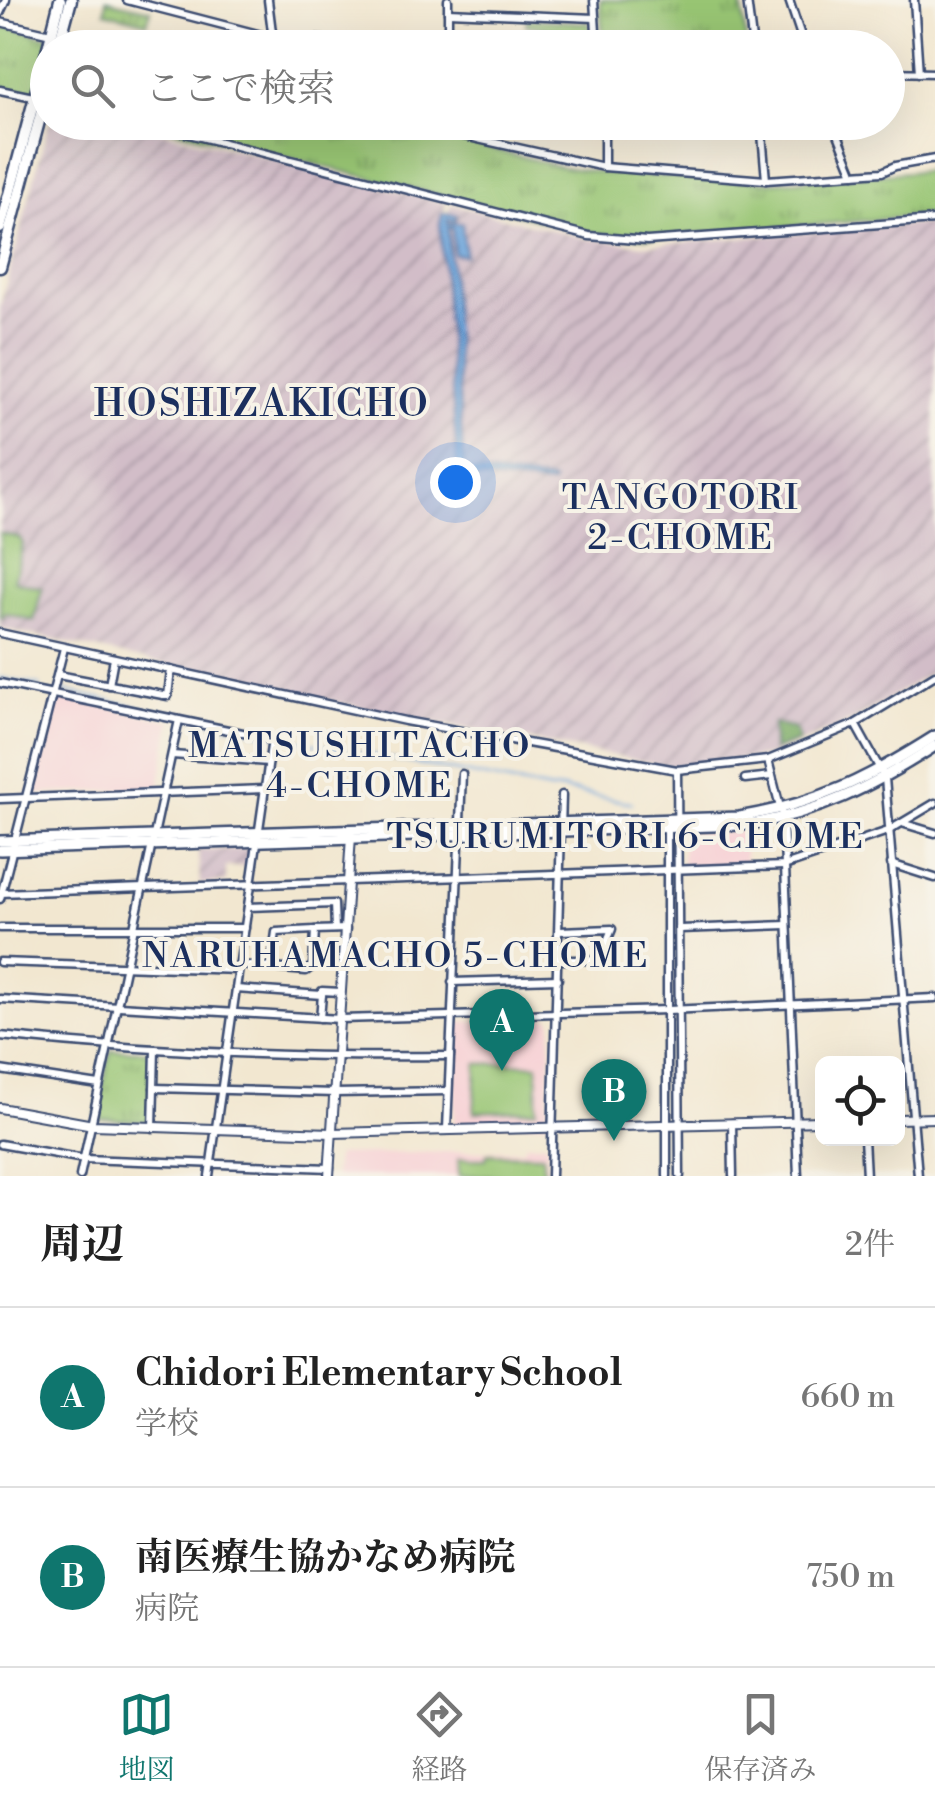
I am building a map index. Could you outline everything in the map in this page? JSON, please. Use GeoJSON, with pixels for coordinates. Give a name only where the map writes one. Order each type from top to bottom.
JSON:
{"type":"FeatureCollection","features":[{"type":"Feature","properties":{"kind":"highway"},"geometry":{"type":"LineString","coordinates":[[58,30],[60,0]]}},
{"type":"Feature","properties":{"kind":"highway"},"geometry":{"type":"LineString","coordinates":[[60,30],[71,0]]}},
{"type":"Feature","properties":{"kind":"highway"},"geometry":{"type":"LineString","coordinates":[[0,267],[3,224],[30,138]]}},
{"type":"Feature","properties":{"kind":"main road"},"geometry":{"type":"LineString","coordinates":[[0,850],[14,846],[680,823],[781,814],[836,802],[935,736]]}},
{"type":"Feature","properties":{"kind":"main road"},"geometry":{"type":"LineString","coordinates":[[883,773],[935,746]]}},
{"type":"Feature","properties":{"kind":"main road"},"geometry":{"type":"LineString","coordinates":[[562,827],[666,828],[680,823]]}},
{"type":"Feature","properties":{"kind":"main road"},"geometry":{"type":"LineString","coordinates":[[0,842],[14,846]]}},
{"type":"Feature","properties":{"kind":"street"},"geometry":{"type":"LineString","coordinates":[[0,13],[6,0]]}},
{"type":"Feature","properties":{"kind":"street"},"geometry":{"type":"LineString","coordinates":[[127,0],[242,30]]}},
{"type":"Feature","properties":{"kind":"street"},"geometry":{"type":"LineString","coordinates":[[268,0],[272,30]]}},
{"type":"Feature","properties":{"kind":"street"},"geometry":{"type":"LineString","coordinates":[[448,0],[448,30]]}},
{"type":"Feature","properties":{"kind":"street"},"geometry":{"type":"LineString","coordinates":[[594,0],[596,30]]}},
{"type":"Feature","properties":{"kind":"street"},"geometry":{"type":"LineString","coordinates":[[748,0],[751,30]]}},
{"type":"Feature","properties":{"kind":"street"},"geometry":{"type":"LineString","coordinates":[[789,0],[799,30]]}},
{"type":"Feature","properties":{"kind":"street"},"geometry":{"type":"LineString","coordinates":[[914,0],[919,73]]}},
{"type":"Feature","properties":{"kind":"street"},"geometry":{"type":"LineString","coordinates":[[448,12],[595,18]]}},
{"type":"Feature","properties":{"kind":"street"},"geometry":{"type":"LineString","coordinates":[[0,22],[30,31]]}},
{"type":"Feature","properties":{"kind":"street"},"geometry":{"type":"LineString","coordinates":[[905,73],[935,73]]}},
{"type":"Feature","properties":{"kind":"street"},"geometry":{"type":"LineString","coordinates":[[0,90],[30,94]]}},
{"type":"Feature","properties":{"kind":"street"},"geometry":{"type":"LineString","coordinates":[[213,140],[616,240],[646,242],[935,220]]}},
{"type":"Feature","properties":{"kind":"street"},"geometry":{"type":"LineString","coordinates":[[483,140],[604,166],[766,180],[882,172],[935,160]]}},
{"type":"Feature","properties":{"kind":"street"},"geometry":{"type":"LineString","coordinates":[[604,140],[604,166]]}},
{"type":"Feature","properties":{"kind":"street"},"geometry":{"type":"LineString","coordinates":[[762,140],[766,180]]}},
{"type":"Feature","properties":{"kind":"street"},"geometry":{"type":"LineString","coordinates":[[840,140],[854,174]]}},
{"type":"Feature","properties":{"kind":"street"},"geometry":{"type":"LineString","coordinates":[[0,633],[404,722],[677,770],[768,760],[856,724],[935,675]]}},
{"type":"Feature","properties":{"kind":"street"},"geometry":{"type":"LineString","coordinates":[[64,648],[0,895],[784,866],[888,832],[935,803]]}},
{"type":"Feature","properties":{"kind":"street"},"geometry":{"type":"LineString","coordinates":[[109,685],[114,658]]}},
{"type":"Feature","properties":{"kind":"street"},"geometry":{"type":"LineString","coordinates":[[58,674],[168,696],[171,670]]}},
{"type":"Feature","properties":{"kind":"street"},"geometry":{"type":"LineString","coordinates":[[0,683],[272,739],[286,738]]}},
{"type":"Feature","properties":{"kind":"street"},"geometry":{"type":"LineString","coordinates":[[80,1176],[179,720]]}},
{"type":"Feature","properties":{"kind":"street"},"geometry":{"type":"LineString","coordinates":[[856,724],[883,773],[918,1176]]}},
{"type":"Feature","properties":{"kind":"street"},"geometry":{"type":"LineString","coordinates":[[209,1176],[272,739]]}},
{"type":"Feature","properties":{"kind":"street"},"geometry":{"type":"LineString","coordinates":[[172,755],[268,762]]}},
{"type":"Feature","properties":{"kind":"street"},"geometry":{"type":"LineString","coordinates":[[768,760],[781,814],[798,1176]]}},
{"type":"Feature","properties":{"kind":"street"},"geometry":{"type":"LineString","coordinates":[[677,770],[680,1176]]}},
{"type":"Feature","properties":{"kind":"street"},"geometry":{"type":"LineString","coordinates":[[448,1129],[462,774]]}},
{"type":"Feature","properties":{"kind":"street"},"geometry":{"type":"LineString","coordinates":[[745,779],[772,776]]}},
{"type":"Feature","properties":{"kind":"street"},"geometry":{"type":"LineString","coordinates":[[0,799],[264,790]]}},
{"type":"Feature","properties":{"kind":"street"},"geometry":{"type":"LineString","coordinates":[[550,1176],[562,794]]}},
{"type":"Feature","properties":{"kind":"street"},"geometry":{"type":"LineString","coordinates":[[904,823],[935,832]]}},
{"type":"Feature","properties":{"kind":"street"},"geometry":{"type":"LineString","coordinates":[[666,828],[667,1176]]}},
{"type":"Feature","properties":{"kind":"street"},"geometry":{"type":"LineString","coordinates":[[0,1144],[84,1159],[329,1172],[351,835]]}},
{"type":"Feature","properties":{"kind":"street"},"geometry":{"type":"LineString","coordinates":[[891,864],[935,878]]}},
{"type":"Feature","properties":{"kind":"street"},"geometry":{"type":"LineString","coordinates":[[248,907],[334,904],[335,929]]}},
{"type":"Feature","properties":{"kind":"street"},"geometry":{"type":"LineString","coordinates":[[680,928],[786,925]]}},
{"type":"Feature","properties":{"kind":"street"},"geometry":{"type":"LineString","coordinates":[[0,928],[245,928]]}},
{"type":"Feature","properties":{"kind":"street"},"geometry":{"type":"LineString","coordinates":[[271,968],[276,932],[346,929]]}},
{"type":"Feature","properties":{"kind":"street"},"geometry":{"type":"LineString","coordinates":[[0,962],[306,971],[313,966],[314,930]]}},
{"type":"Feature","properties":{"kind":"street"},"geometry":{"type":"LineString","coordinates":[[558,960],[599,960],[612,930],[559,931]]}},
{"type":"Feature","properties":{"kind":"street"},"geometry":{"type":"LineString","coordinates":[[452,982],[558,979]]}},
{"type":"Feature","properties":{"kind":"street"},"geometry":{"type":"LineString","coordinates":[[236,989],[322,995]]}},
{"type":"Feature","properties":{"kind":"street"},"geometry":{"type":"LineString","coordinates":[[320,1018],[322,991],[342,992]]}},
{"type":"Feature","properties":{"kind":"street"},"geometry":{"type":"LineString","coordinates":[[0,998],[116,1008],[340,1018],[668,1010],[935,998]]}},
{"type":"Feature","properties":{"kind":"street"},"geometry":{"type":"LineString","coordinates":[[0,1036],[106,1047],[337,1057],[450,1056]]}},
{"type":"Feature","properties":{"kind":"street"},"geometry":{"type":"LineString","coordinates":[[154,1128],[155,1049]]}},
{"type":"Feature","properties":{"kind":"street"},"geometry":{"type":"LineString","coordinates":[[0,1070],[98,1085]]}},
{"type":"Feature","properties":{"kind":"street"},"geometry":{"type":"LineString","coordinates":[[154,1088],[334,1093],[448,1091]]}},
{"type":"Feature","properties":{"kind":"street"},"geometry":{"type":"LineString","coordinates":[[0,1108],[93,1126],[332,1133],[815,1121]]}},
{"type":"Feature","properties":{"kind":"street"},"geometry":{"type":"LineString","coordinates":[[905,1119],[935,1118]]}},
{"type":"Feature","properties":{"kind":"street"},"geometry":{"type":"LineString","coordinates":[[732,1124],[734,1176]]}},
{"type":"Feature","properties":{"kind":"street"},"geometry":{"type":"LineString","coordinates":[[864,1146],[866,1176]]}},
{"type":"Feature","properties":{"kind":"shaded area"},"geometry":{"type":"Polygon","coordinates":[[[44,140],[196,140],[446,203],[441,221],[464,477],[550,486],[551,481],[465,470],[446,219],[451,204],[588,239],[647,245],[935,223],[935,670],[854,720],[768,756],[674,767],[400,716],[0,628],[0,307],[44,140]]]}},
{"type":"Feature","properties":{"kind":"shaded area"},"geometry":{"type":"Polygon","coordinates":[[[56,696],[171,721],[159,788],[33,794],[30,791],[56,696]]]}},
{"type":"Feature","properties":{"kind":"shaded area"},"geometry":{"type":"Polygon","coordinates":[[[744,832],[745,865],[682,866],[683,834],[744,832]]]}},
{"type":"Feature","properties":{"kind":"shaded area"},"geometry":{"type":"Polygon","coordinates":[[[250,849],[250,866],[226,867],[226,882],[200,884],[198,850],[250,849]]]}},
{"type":"Feature","properties":{"kind":"shaded area"},"geometry":{"type":"Polygon","coordinates":[[[549,1018],[552,1021],[547,1123],[454,1125],[456,1022],[549,1018]]]}},
{"type":"Feature","properties":{"kind":"shaded area"},"geometry":{"type":"Polygon","coordinates":[[[526,1144],[547,1144],[546,1176],[334,1176],[336,1155],[523,1150],[526,1144]]]}},
{"type":"Feature","properties":{"kind":"green space"},"geometry":{"type":"Polygon","coordinates":[[[106,0],[151,10],[147,23],[105,12],[106,0]]]}},
{"type":"Feature","properties":{"kind":"green space"},"geometry":{"type":"Polygon","coordinates":[[[600,0],[741,0],[745,30],[602,30],[600,0]]]}},
{"type":"Feature","properties":{"kind":"green space"},"geometry":{"type":"Polygon","coordinates":[[[527,19],[589,23],[590,30],[558,30],[526,25],[527,19]]]}},
{"type":"Feature","properties":{"kind":"green space"},"geometry":{"type":"Polygon","coordinates":[[[0,25],[30,32],[30,94],[0,87],[0,25]]]}},
{"type":"Feature","properties":{"kind":"green space"},"geometry":{"type":"Polygon","coordinates":[[[216,140],[456,140],[563,167],[605,173],[775,182],[935,170],[935,215],[647,238],[592,233],[216,140]]]}},
{"type":"Feature","properties":{"kind":"green space"},"geometry":{"type":"Polygon","coordinates":[[[0,533],[20,538],[23,544],[14,581],[42,588],[34,621],[5,613],[0,617],[0,533]]]}},
{"type":"Feature","properties":{"kind":"green space"},"geometry":{"type":"Polygon","coordinates":[[[773,723],[795,729],[799,741],[773,751],[773,723]]]}},
{"type":"Feature","properties":{"kind":"green space"},"geometry":{"type":"Polygon","coordinates":[[[111,1050],[153,1054],[148,1122],[99,1119],[96,1115],[111,1050]]]}},
{"type":"Feature","properties":{"kind":"green space"},"geometry":{"type":"Polygon","coordinates":[[[477,1064],[538,1065],[537,1110],[474,1112],[477,1064]]]}},
{"type":"Feature","properties":{"kind":"green space"},"geometry":{"type":"Polygon","coordinates":[[[487,1154],[543,1155],[543,1176],[459,1176],[458,1159],[486,1159],[487,1154]]]}},
{"type":"Feature","properties":{"kind":"water"},"geometry":{"type":"Polygon","coordinates":[[[442,214],[457,215],[455,221],[448,219],[448,224],[462,223],[465,256],[454,254],[452,227],[448,228],[464,471],[553,481],[552,485],[464,477],[458,472],[440,224],[442,214]]]}},
{"type":"Feature","properties":{"kind":"waterway"},"geometry":{"type":"LineString","coordinates":[[0,678],[40,686]]}},
{"type":"Feature","properties":{"kind":"waterway"},"geometry":{"type":"LineString","coordinates":[[58,690],[277,736]]}},
{"type":"Feature","properties":{"kind":"waterway"},"geometry":{"type":"LineString","coordinates":[[290,739],[632,803]]}},
{"type":"Feature","properties":{"kind":"place","name":"Chidori Elementary School"},"geometry":{"type":"Point","coordinates":[502,1071]}},
{"type":"Feature","properties":{"kind":"place","name":"南医療生協かなめ病院"},"geometry":{"type":"Point","coordinates":[614,1141]}},
{"type":"Feature","properties":{"kind":"district","name":"HOSHIZAKICHO"},"geometry":{"type":"Point","coordinates":[262,404]}},
{"type":"Feature","properties":{"kind":"district","name":"TANGOTORI 2-CHOME"},"geometry":{"type":"Point","coordinates":[681,518]}},
{"type":"Feature","properties":{"kind":"district","name":"MATSUSHITACHO 4-CHOME"},"geometry":{"type":"Point","coordinates":[360,766]}},
{"type":"Feature","properties":{"kind":"district","name":"TSURUMITORI 6-CHOME"},"geometry":{"type":"Point","coordinates":[626,837]}},
{"type":"Feature","properties":{"kind":"district","name":"NARUHAMACHO 5-CHOME"},"geometry":{"type":"Point","coordinates":[396,956]}}]}
